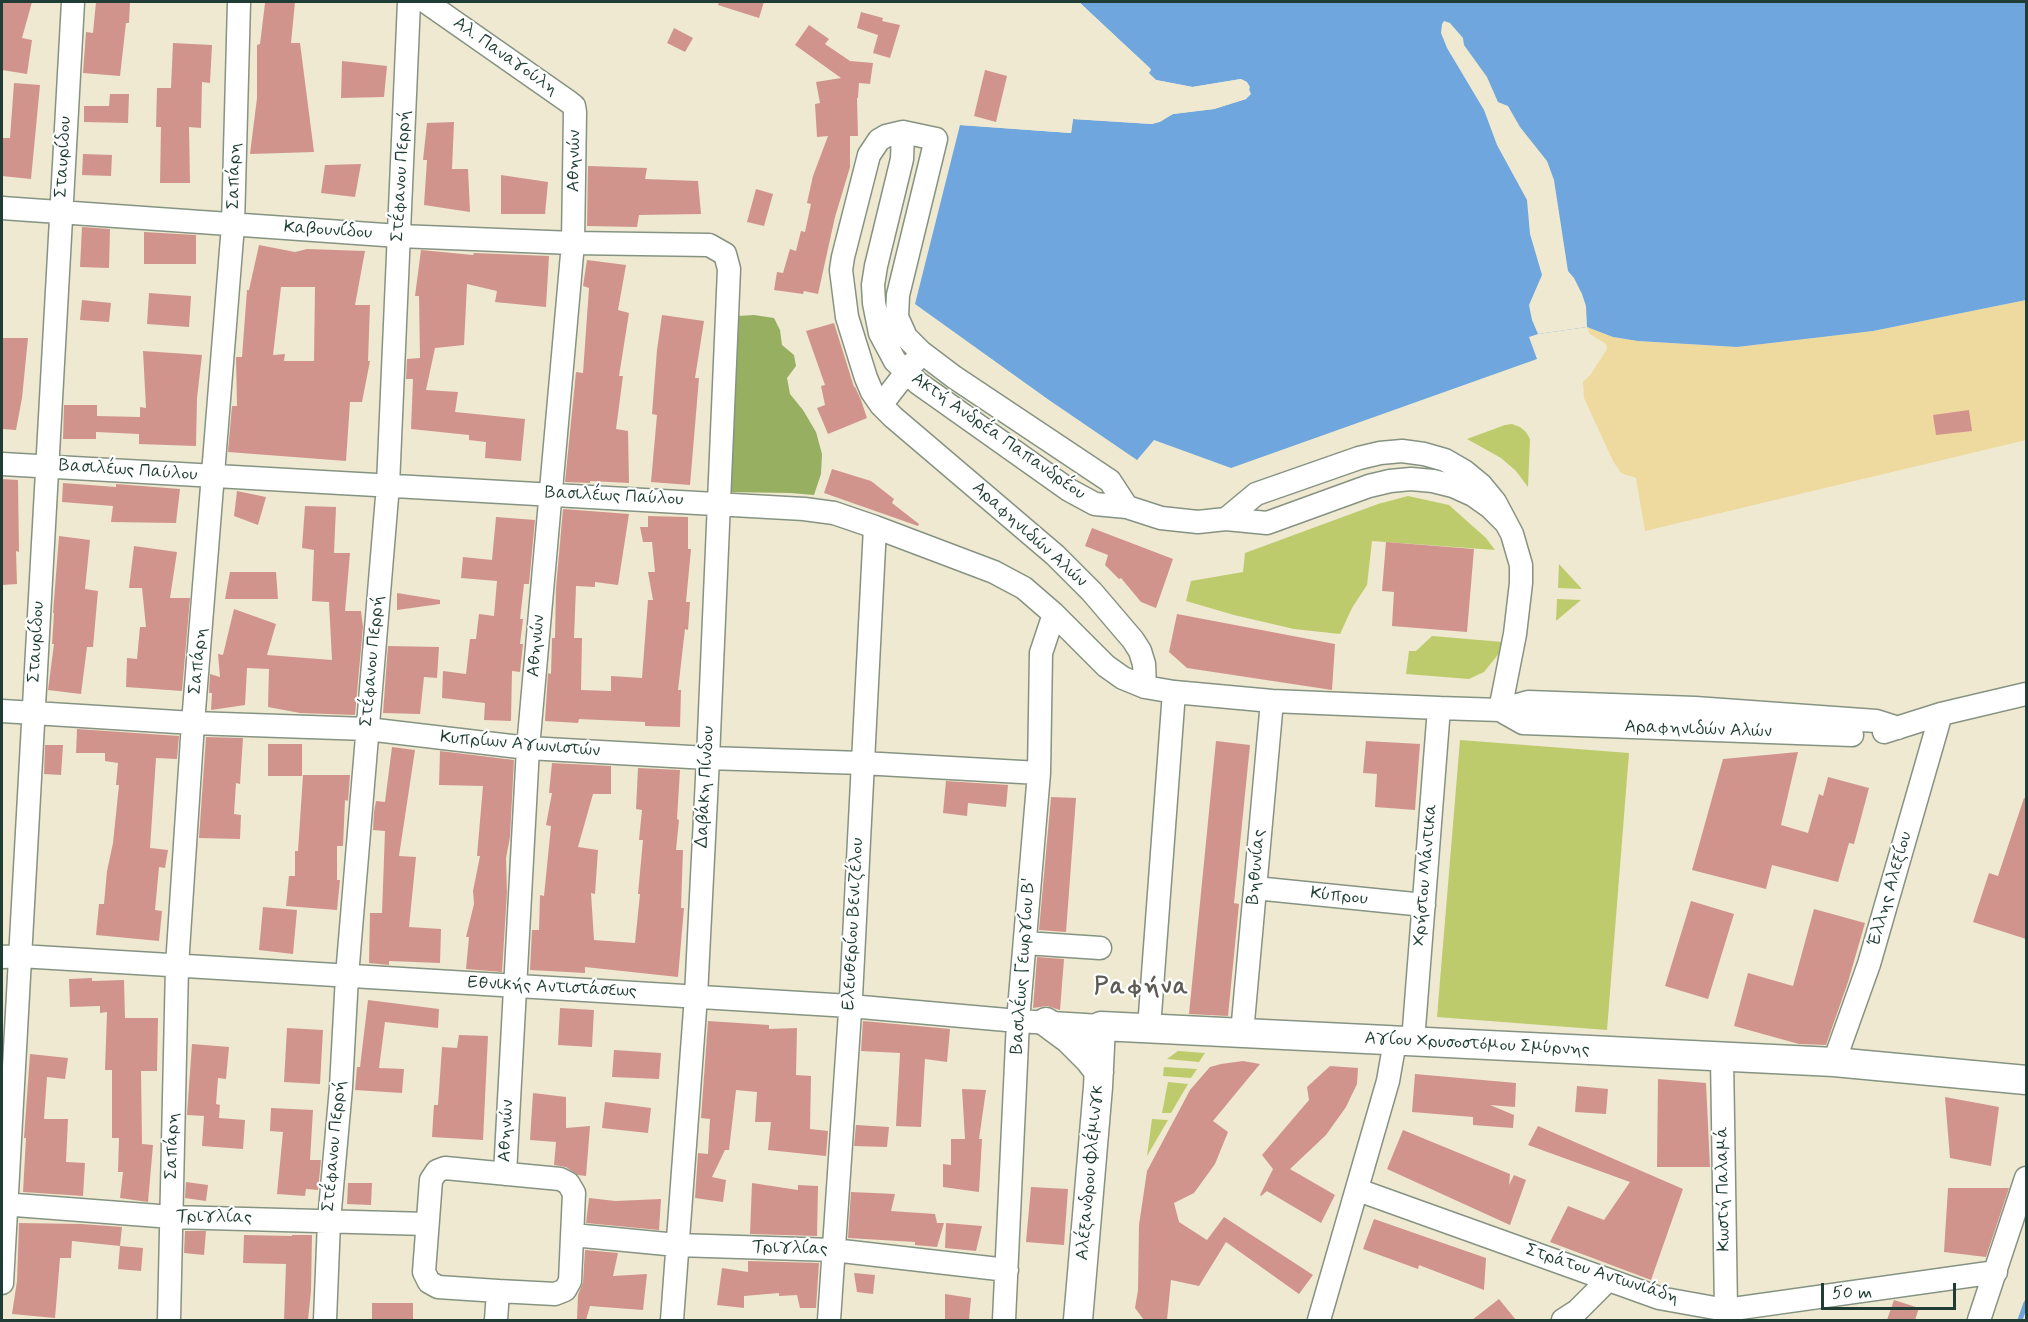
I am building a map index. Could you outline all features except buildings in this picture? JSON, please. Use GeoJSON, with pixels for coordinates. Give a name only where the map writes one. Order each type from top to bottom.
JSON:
{"type":"FeatureCollection","features":[{"type":"Feature","properties":{"kind":"main road"},"geometry":{"type":"LineString","coordinates":[[1032,1022],[1069,1039],[1099,1072]]}},
{"type":"Feature","properties":{"kind":"main road","name":"Αγίου Χρυσοστόμου Σμύρνης"},"geometry":{"type":"LineString","coordinates":[[1111,1026],[1834,1062],[2026,1080]]}},
{"type":"Feature","properties":{"kind":"main road","name":"Αλέξανδρου Φλέμινγκ"},"geometry":{"type":"LineString","coordinates":[[1078,1320],[1099,1072],[1111,1026]]}},
{"type":"Feature","properties":{"kind":"main road","name":"Αλέξανδρου Φλέμινγκ"},"geometry":{"type":"LineString","coordinates":[[1096,1320],[1102,1277],[1111,1026]]}},
{"type":"Feature","properties":{"kind":"street","name":"Σταυρίδου"},"geometry":{"type":"LineString","coordinates":[[2,1283],[11,957],[33,711],[72,2]]}},
{"type":"Feature","properties":{"kind":"street","name":"Σαπάρη"},"geometry":{"type":"LineString","coordinates":[[169,1320],[177,966],[233,225],[239,2]]}},
{"type":"Feature","properties":{"kind":"street","name":"Στέφανου Περρή"},"geometry":{"type":"LineString","coordinates":[[325,1320],[329,1221],[347,976],[388,485],[410,2]]}},
{"type":"Feature","properties":{"kind":"street","name":"Αλ. Παναγούλη"},"geometry":{"type":"LineString","coordinates":[[426,2],[569,102],[575,109],[575,118]]}},
{"type":"Feature","properties":{"kind":"street","name":"Αθηνών"},"geometry":{"type":"LineString","coordinates":[[505,1174],[528,748],[573,243],[575,118]]}},
{"type":"Feature","properties":{"kind":"street","name":"Ακτή Ανδρέα Παπανδρέου"},"geometry":{"type":"LineString","coordinates":[[1126,507],[1110,481],[954,377],[921,352],[906,337],[901,327],[897,306],[900,283],[936,138],[903,132],[902,159],[876,266],[873,294],[880,333],[891,354],[906,372],[938,398],[1069,490],[1095,504],[1126,507],[1144,514],[1180,521],[1226,519],[1267,523],[1369,486],[1411,479],[1443,483],[1473,495],[1505,522]]}},
{"type":"Feature","properties":{"kind":"street","name":"Αραφηνιδών Αλών"},"geometry":{"type":"LineString","coordinates":[[903,132],[879,140],[869,155],[843,257],[843,300],[852,339],[866,378],[881,405],[1055,555],[1092,592],[1140,651],[1144,664],[1145,687]]}},
{"type":"Feature","properties":{"kind":"street","name":"Καβουνίδου"},"geometry":{"type":"LineString","coordinates":[[2,208],[399,236],[573,243],[709,244],[725,254]]}},
{"type":"Feature","properties":{"kind":"street","name":"Δαβάκη Πίνδου"},"geometry":{"type":"LineString","coordinates":[[672,1320],[696,996],[708,758],[729,268],[725,254]]}},
{"type":"Feature","properties":{"kind":"street"},"geometry":{"type":"LineString","coordinates":[[881,405],[921,352]]}},
{"type":"Feature","properties":{"kind":"street","name":"Ακτή Ανδρέα Παπανδρέου"},"geometry":{"type":"LineString","coordinates":[[1226,519],[1256,494],[1359,458],[1380,453],[1402,451],[1434,457],[1464,471],[1481,485],[1495,502],[1518,549],[1521,565],[1521,584],[1511,657],[1500,710]]}},
{"type":"Feature","properties":{"kind":"street","name":"Βασιλέως Παύλου"},"geometry":{"type":"LineString","coordinates":[[2,464],[804,508],[834,513],[994,572],[1024,588],[1054,614],[1106,666],[1123,678],[1145,687],[1174,692]]}},
{"type":"Feature","properties":{"kind":"street","name":"Ελευθερίου Βενιζέλου"},"geometry":{"type":"LineString","coordinates":[[829,1320],[850,1006],[874,527]]}},
{"type":"Feature","properties":{"kind":"street","name":"Βασιλέως Γεωργίου Β'"},"geometry":{"type":"LineString","coordinates":[[1004,1320],[1032,1022],[1025,943],[1039,774],[1041,653],[1054,614]]}},
{"type":"Feature","properties":{"kind":"street","name":"Αραφηνιδών Αλών"},"geometry":{"type":"LineString","coordinates":[[1174,692],[1272,701],[1500,710],[1523,723],[1874,736],[1941,714],[2026,694]]}},
{"type":"Feature","properties":{"kind":"street"},"geometry":{"type":"LineString","coordinates":[[1149,1028],[1174,692]]}},
{"type":"Feature","properties":{"kind":"street","name":"Βηθυνίας"},"geometry":{"type":"LineString","coordinates":[[1242,1033],[1272,701]]}},
{"type":"Feature","properties":{"kind":"street","name":"Χρήστου Μάντικα"},"geometry":{"type":"LineString","coordinates":[[1319,1320],[1388,1081],[1404,1041],[1424,905],[1439,708]]}},
{"type":"Feature","properties":{"kind":"street","name":"Κυπρίων Αγωνιστών"},"geometry":{"type":"LineString","coordinates":[[2,711],[33,711],[194,723],[367,729],[528,748],[708,758],[862,762],[1039,774]]}},
{"type":"Feature","properties":{"kind":"street","name":"Έλλης Αλεξίου"},"geometry":{"type":"LineString","coordinates":[[1834,1062],[1869,964],[1941,714]]}},
{"type":"Feature","properties":{"kind":"street","name":"Κύπρου"},"geometry":{"type":"LineString","coordinates":[[1255,888],[1424,905]]}},
{"type":"Feature","properties":{"kind":"street"},"geometry":{"type":"LineString","coordinates":[[1025,943],[1100,948]]}},
{"type":"Feature","properties":{"kind":"street","name":"Εθνικής Αντιστάσεως"},"geometry":{"type":"LineString","coordinates":[[11,957],[696,996],[1111,1026]]}},
{"type":"Feature","properties":{"kind":"street","name":"Κωστή Παλαμά"},"geometry":{"type":"LineString","coordinates":[[1722,1057],[1725,1315]]}},
{"type":"Feature","properties":{"kind":"street"},"geometry":{"type":"LineString","coordinates":[[445,1168],[505,1174],[560,1179],[568,1184],[574,1193],[570,1281],[565,1290],[555,1294],[498,1291],[438,1287],[429,1282],[424,1272],[427,1224],[431,1180],[436,1171],[445,1168]]}},
{"type":"Feature","properties":{"kind":"street"},"geometry":{"type":"LineString","coordinates":[[1979,1320],[2026,1178]]}},
{"type":"Feature","properties":{"kind":"street","name":"Στράτου Αντωνιάδη"},"geometry":{"type":"LineString","coordinates":[[1358,1190],[1659,1298],[1725,1315],[1996,1272]]}},
{"type":"Feature","properties":{"kind":"street","name":"Τριγλίας"},"geometry":{"type":"LineString","coordinates":[[4,1204],[172,1217],[427,1224]]}},
{"type":"Feature","properties":{"kind":"street","name":"Τριγλίας"},"geometry":{"type":"LineString","coordinates":[[573,1235],[677,1245],[833,1250],[1007,1270]]}},
{"type":"Feature","properties":{"kind":"street"},"geometry":{"type":"LineString","coordinates":[[1563,1320],[1577,1311],[1608,1280]]}},
{"type":"Feature","properties":{"kind":"street"},"geometry":{"type":"LineString","coordinates":[[496,1320],[498,1291]]}},
{"type":"Feature","properties":{"kind":"green space"},"geometry":{"type":"Polygon","coordinates":[[[754,315],[774,318],[780,330],[782,345],[794,355],[796,366],[787,378],[790,394],[816,432],[822,454],[821,474],[814,495],[728,492],[738,316],[754,315]]]}},
{"type":"Feature","properties":{"kind":"green space"},"geometry":{"type":"Polygon","coordinates":[[[1512,424],[1526,432],[1530,439],[1528,487],[1516,471],[1501,458],[1467,439],[1512,424]]]}},
{"type":"Feature","properties":{"kind":"green space"},"geometry":{"type":"Polygon","coordinates":[[[1408,496],[1449,505],[1486,538],[1495,550],[1372,541],[1367,585],[1352,608],[1340,634],[1294,629],[1186,601],[1191,581],[1243,572],[1245,553],[1378,504],[1408,496]]]}},
{"type":"Feature","properties":{"kind":"green space"},"geometry":{"type":"Polygon","coordinates":[[[1559,564],[1582,589],[1558,588],[1559,564]]]}},
{"type":"Feature","properties":{"kind":"green space"},"geometry":{"type":"Polygon","coordinates":[[[1557,599],[1581,600],[1556,621],[1557,599]]]}},
{"type":"Feature","properties":{"kind":"green space"},"geometry":{"type":"Polygon","coordinates":[[[1432,636],[1503,642],[1501,651],[1484,672],[1469,679],[1406,674],[1409,651],[1416,651],[1432,636]]]}},
{"type":"Feature","properties":{"kind":"green space"},"geometry":{"type":"Polygon","coordinates":[[[1460,740],[1629,753],[1607,1030],[1437,1017],[1460,740]]]}},
{"type":"Feature","properties":{"kind":"green space"},"geometry":{"type":"Polygon","coordinates":[[[1178,1051],[1205,1053],[1199,1062],[1167,1059],[1178,1051]]]}},
{"type":"Feature","properties":{"kind":"green space"},"geometry":{"type":"Polygon","coordinates":[[[1164,1067],[1197,1069],[1191,1078],[1163,1076],[1164,1067]]]}},
{"type":"Feature","properties":{"kind":"green space"},"geometry":{"type":"Polygon","coordinates":[[[1168,1082],[1188,1084],[1171,1113],[1162,1113],[1168,1082]]]}},
{"type":"Feature","properties":{"kind":"green space"},"geometry":{"type":"Polygon","coordinates":[[[1152,1119],[1168,1120],[1147,1156],[1152,1119]]]}},
{"type":"Feature","properties":{"kind":"sand"},"geometry":{"type":"Polygon","coordinates":[[[2026,300],[2026,440],[1645,531],[1636,478],[1621,473],[1613,461],[1584,398],[1583,382],[1607,349],[1606,344],[1590,334],[1587,327],[1613,337],[1638,341],[1737,347],[1873,331],[2026,300]]]}},
{"type":"Feature","properties":{"kind":"water"},"geometry":{"type":"Polygon","coordinates":[[[1079,2],[2026,2],[2026,300],[1873,331],[1737,347],[1638,341],[1613,337],[1587,327],[1538,334],[1529,337],[1537,359],[1231,468],[1154,440],[1137,460],[915,304],[960,125],[1071,133],[1073,119],[1152,124],[1173,114],[1214,109],[1246,99],[1250,87],[1241,79],[1193,87],[1156,80],[1148,73],[1151,69],[1079,2]]]}},
{"type":"Feature","properties":{"kind":"pier"},"geometry":{"type":"Polygon","coordinates":[[[1076,2],[1079,2],[1151,70],[1149,73],[1156,80],[1192,87],[1241,79],[1246,82],[1251,94],[1246,99],[1214,109],[1173,114],[1152,124],[1073,119],[1071,133],[960,125],[961,122],[1068,130],[1072,116],[1152,121],[1172,111],[1213,106],[1244,97],[1248,93],[1244,84],[1240,82],[1192,90],[1155,83],[1146,74],[1147,70],[1076,2]]]}},
{"type":"Feature","properties":{"kind":"pier"},"geometry":{"type":"Polygon","coordinates":[[[1444,21],[1450,23],[1463,38],[1464,45],[1487,77],[1498,102],[1508,106],[1520,127],[1547,161],[1554,180],[1568,271],[1582,294],[1586,306],[1587,327],[1538,334],[1529,305],[1542,275],[1530,234],[1527,200],[1497,145],[1484,110],[1447,48],[1441,33],[1444,21]]]}},
{"type":"Feature","properties":{"kind":"waterway"},"geometry":{"type":"LineString","coordinates":[[2020,1320],[2026,1303]]}},
{"type":"Feature","properties":{"kind":"district","name":"Ραφήνα"},"geometry":{"type":"Point","coordinates":[1142,988]}}]}
